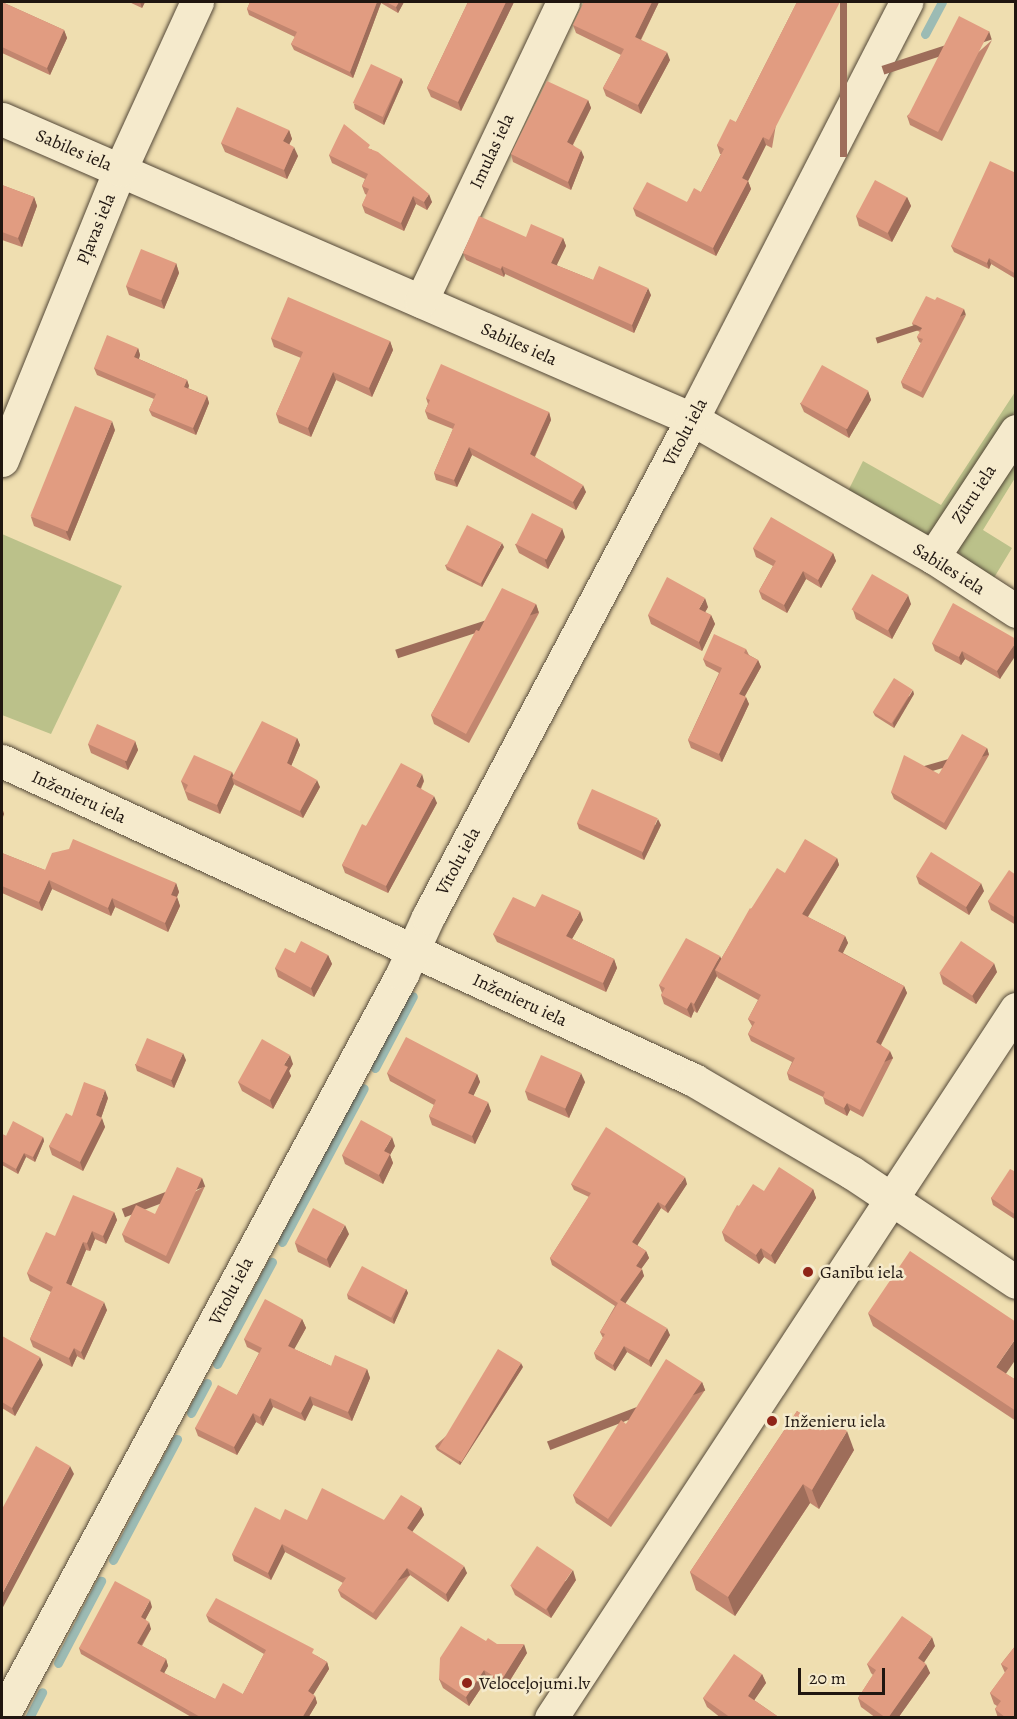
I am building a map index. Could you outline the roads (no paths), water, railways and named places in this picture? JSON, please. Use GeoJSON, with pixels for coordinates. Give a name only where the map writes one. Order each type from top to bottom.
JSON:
{"type":"FeatureCollection","features":[{"type":"Feature","properties":{"kind":"street","name":"Pļavas iela"},"geometry":{"type":"LineString","coordinates":[[2,460],[120,170],[197,2]]}},
{"type":"Feature","properties":{"kind":"street","name":"Imulas iela"},"geometry":{"type":"LineString","coordinates":[[421,301],[563,2]]}},
{"type":"Feature","properties":{"kind":"street","name":"Vītolu iela"},"geometry":{"type":"LineString","coordinates":[[2,1717],[402,974],[412,950],[692,419],[906,2]]}},
{"type":"Feature","properties":{"kind":"street","name":"Sabiles iela"},"geometry":{"type":"LineString","coordinates":[[2,119],[692,419],[933,557],[1016,611]]}},
{"type":"Feature","properties":{"kind":"street","name":"Zūru iela"},"geometry":{"type":"LineString","coordinates":[[933,557],[1016,431]]}},
{"type":"Feature","properties":{"kind":"street","name":"Inženieru iela"},"geometry":{"type":"LineString","coordinates":[[2,761],[694,1080],[851,1172],[1016,1282]]}},
{"type":"Feature","properties":{"kind":"street"},"geometry":{"type":"LineString","coordinates":[[551,1718],[1016,1009]]}},
{"type":"Feature","properties":{"kind":"waterway"},"geometry":{"type":"LineString","coordinates":[[925,34],[942,2]]}},
{"type":"Feature","properties":{"kind":"waterway"},"geometry":{"type":"LineString","coordinates":[[375,1068],[413,996]]}},
{"type":"Feature","properties":{"kind":"waterway"},"geometry":{"type":"LineString","coordinates":[[282,1242],[364,1088]]}},
{"type":"Feature","properties":{"kind":"waterway"},"geometry":{"type":"LineString","coordinates":[[217,1364],[272,1262]]}},
{"type":"Feature","properties":{"kind":"waterway"},"geometry":{"type":"LineString","coordinates":[[191,1413],[207,1383]]}},
{"type":"Feature","properties":{"kind":"waterway"},"geometry":{"type":"LineString","coordinates":[[113,1560],[177,1439]]}},
{"type":"Feature","properties":{"kind":"waterway"},"geometry":{"type":"LineString","coordinates":[[58,1663],[101,1581]]}},
{"type":"Feature","properties":{"kind":"waterway"},"geometry":{"type":"LineString","coordinates":[[29,1718],[42,1692]]}},
{"type":"Feature","properties":{"kind":"place","name":"Ganību iela"},"geometry":{"type":"Point","coordinates":[808,1272]}},
{"type":"Feature","properties":{"kind":"place","name":"Inženieru iela"},"geometry":{"type":"Point","coordinates":[772,1421]}},
{"type":"Feature","properties":{"kind":"place","name":"Veloceļojumi.lv"},"geometry":{"type":"Point","coordinates":[467,1683]}}]}
